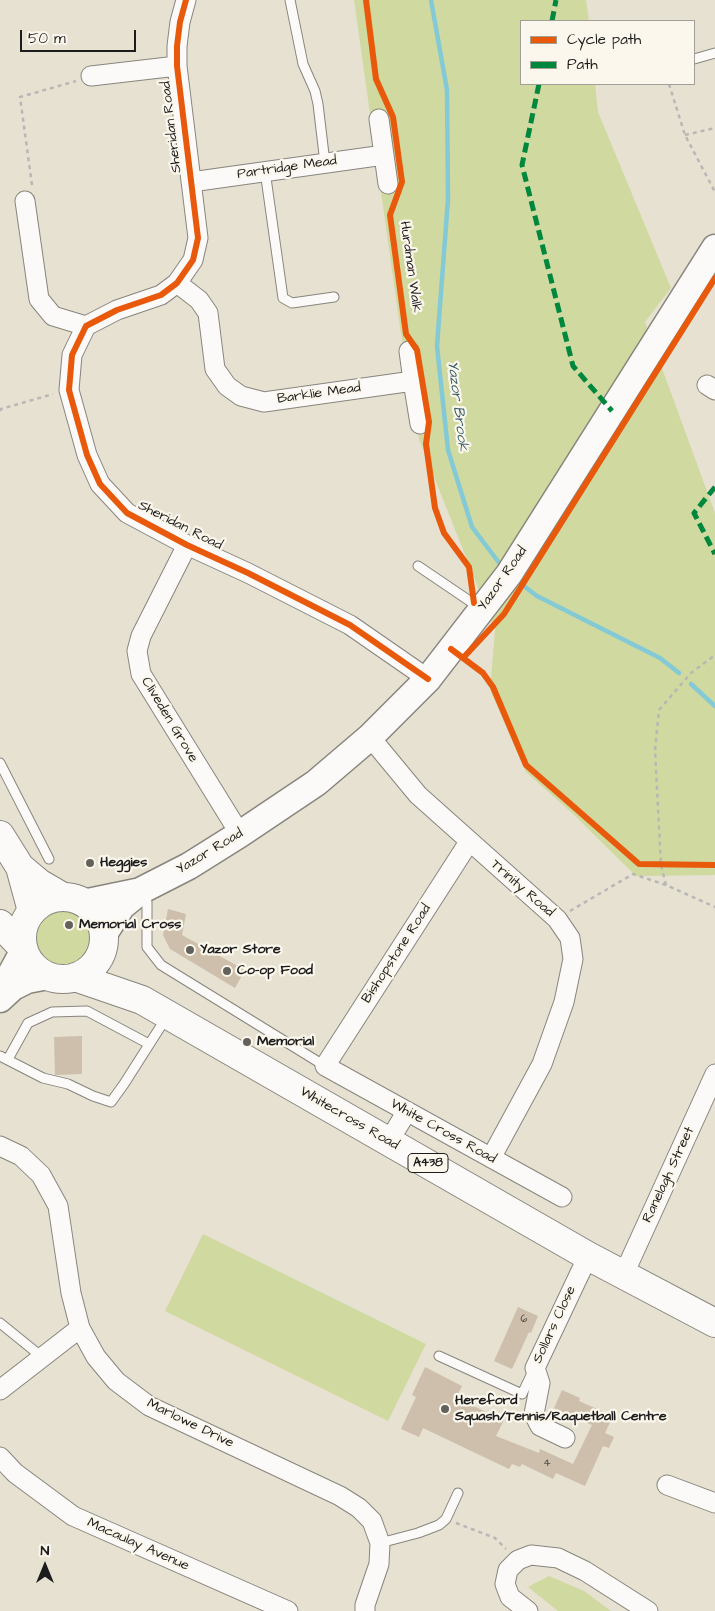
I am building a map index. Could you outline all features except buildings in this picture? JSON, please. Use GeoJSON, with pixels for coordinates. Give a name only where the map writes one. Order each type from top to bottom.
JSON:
{"type":"FeatureCollection","features":[{"type":"Feature","properties":{"kind":"main road"},"geometry":{"type":"LineString","coordinates":[[0,834],[20,867],[31,913]]}},
{"type":"Feature","properties":{"kind":"main road"},"geometry":{"type":"LineString","coordinates":[[20,867],[39,883],[73,900]]}},
{"type":"Feature","properties":{"kind":"main road"},"geometry":{"type":"LineString","coordinates":[[24,949],[23,931],[31,913],[43,902],[51,899],[73,900]]}},
{"type":"Feature","properties":{"kind":"main road","name":"A438"},"geometry":{"type":"LineString","coordinates":[[73,900],[98,916],[104,940]]}},
{"type":"Feature","properties":{"kind":"main road"},"geometry":{"type":"LineString","coordinates":[[0,913],[31,913]]}},
{"type":"Feature","properties":{"kind":"main road","name":"A438"},"geometry":{"type":"LineString","coordinates":[[0,924],[24,949],[30,962],[36,969],[61,977]]}},
{"type":"Feature","properties":{"kind":"main road"},"geometry":{"type":"LineString","coordinates":[[61,977],[86,972],[93,966],[97,962],[104,940]]}},
{"type":"Feature","properties":{"kind":"main road","name":"Whitecross Road"},"geometry":{"type":"LineString","coordinates":[[104,940],[122,976],[142,1000]]}},
{"type":"Feature","properties":{"kind":"main road","name":"Whitecross Road"},"geometry":{"type":"LineString","coordinates":[[61,977],[142,1000],[623,1276],[715,1323]]}},
{"type":"Feature","properties":{"kind":"street","name":"Sheridan Road"},"geometry":{"type":"LineString","coordinates":[[186,0],[180,22],[177,66],[198,238],[193,260],[177,283],[161,295],[117,310],[86,326],[72,354],[69,390],[87,455],[100,484],[127,514],[350,625],[428,680]]}},
{"type":"Feature","properties":{"kind":"street"},"geometry":{"type":"LineString","coordinates":[[91,76],[177,66]]}},
{"type":"Feature","properties":{"kind":"street"},"geometry":{"type":"LineString","coordinates":[[379,119],[388,184]]}},
{"type":"Feature","properties":{"kind":"street","name":"Partridge Mead"},"geometry":{"type":"LineString","coordinates":[[191,182],[384,154]]}},
{"type":"Feature","properties":{"kind":"street"},"geometry":{"type":"LineString","coordinates":[[25,201],[39,299],[53,316],[86,326]]}},
{"type":"Feature","properties":{"kind":"street","name":"Yazor Road"},"geometry":{"type":"LineString","coordinates":[[104,940],[122,906],[142,890],[189,866],[240,834],[316,782],[370,737],[428,680],[514,566],[715,248]]}},
{"type":"Feature","properties":{"kind":"street","name":"Barklie Mead"},"geometry":{"type":"LineString","coordinates":[[177,283],[199,300],[208,313],[215,369],[227,386],[242,396],[264,402],[413,381]]}},
{"type":"Feature","properties":{"kind":"street"},"geometry":{"type":"LineString","coordinates":[[409,351],[420,424]]}},
{"type":"Feature","properties":{"kind":"street","name":"Cliveden Grove"},"geometry":{"type":"LineString","coordinates":[[186,545],[141,636],[137,651],[141,674],[240,834]]}},
{"type":"Feature","properties":{"kind":"street","name":"Trinity Road"},"geometry":{"type":"LineString","coordinates":[[370,737],[418,795],[557,919],[570,938],[572,959],[564,1002],[542,1064],[492,1158]]}},
{"type":"Feature","properties":{"kind":"street","name":"Bishopstone Road"},"geometry":{"type":"LineString","coordinates":[[325,1066],[469,842]]}},
{"type":"Feature","properties":{"kind":"street","name":"Yazor Road"},"geometry":{"type":"LineString","coordinates":[[73,900],[142,890]]}},
{"type":"Feature","properties":{"kind":"street"},"geometry":{"type":"LineString","coordinates":[[0,994],[24,949]]}},
{"type":"Feature","properties":{"kind":"street"},"geometry":{"type":"LineString","coordinates":[[0,999],[13,987],[27,980],[61,977]]}},
{"type":"Feature","properties":{"kind":"street","name":"White Cross Road"},"geometry":{"type":"LineString","coordinates":[[325,1066],[562,1197]]}},
{"type":"Feature","properties":{"kind":"street","name":"Ranelagh Street"},"geometry":{"type":"LineString","coordinates":[[623,1276],[715,1074]]}},
{"type":"Feature","properties":{"kind":"street"},"geometry":{"type":"LineString","coordinates":[[389,1141],[407,1111]]}},
{"type":"Feature","properties":{"kind":"street","name":"Marlowe Drive"},"geometry":{"type":"LineString","coordinates":[[0,1146],[21,1156],[41,1175],[58,1206],[71,1293],[80,1328],[96,1357],[116,1381],[149,1406],[340,1496],[359,1508],[372,1521],[380,1543],[379,1564],[365,1611]]}},
{"type":"Feature","properties":{"kind":"street","name":"Sollars Close"},"geometry":{"type":"LineString","coordinates":[[565,1438],[540,1426],[534,1414],[540,1383],[535,1368],[588,1256]]}},
{"type":"Feature","properties":{"kind":"street"},"geometry":{"type":"LineString","coordinates":[[0,1390],[80,1328]]}},
{"type":"Feature","properties":{"kind":"street","name":"Macaulay Avenue"},"geometry":{"type":"LineString","coordinates":[[0,1457],[15,1473],[73,1516],[288,1611]]}},
{"type":"Feature","properties":{"kind":"street"},"geometry":{"type":"LineString","coordinates":[[667,1485],[715,1503]]}},
{"type":"Feature","properties":{"kind":"street"},"geometry":{"type":"LineString","coordinates":[[528,1611],[510,1596],[505,1584],[508,1570],[518,1560],[531,1555],[558,1558],[584,1570],[648,1611]]}},
{"type":"Feature","properties":{"kind":"lane"},"geometry":{"type":"LineString","coordinates":[[290,0],[303,64],[315,91],[318,104],[324,163]]}},
{"type":"Feature","properties":{"kind":"lane"},"geometry":{"type":"LineString","coordinates":[[695,59],[715,53]]}},
{"type":"Feature","properties":{"kind":"lane"},"geometry":{"type":"LineString","coordinates":[[266,171],[283,298],[292,303],[334,297]]}},
{"type":"Feature","properties":{"kind":"lane"},"geometry":{"type":"LineString","coordinates":[[418,566],[482,610]]}},
{"type":"Feature","properties":{"kind":"lane"},"geometry":{"type":"LineString","coordinates":[[0,763],[49,859]]}},
{"type":"Feature","properties":{"kind":"lane"},"geometry":{"type":"LineString","coordinates":[[142,890],[147,902],[148,947],[161,965],[325,1066]]}},
{"type":"Feature","properties":{"kind":"lane"},"geometry":{"type":"LineString","coordinates":[[149,1044],[87,1011],[52,1012],[28,1022],[4,1058],[43,1078],[68,1084],[111,1102],[124,1084],[168,1015]]}},
{"type":"Feature","properties":{"kind":"lane"},"geometry":{"type":"LineString","coordinates":[[0,1322],[42,1357]]}},
{"type":"Feature","properties":{"kind":"lane"},"geometry":{"type":"LineString","coordinates":[[439,1356],[522,1394],[535,1368]]}},
{"type":"Feature","properties":{"kind":"lane"},"geometry":{"type":"LineString","coordinates":[[380,1543],[418,1533],[439,1525],[446,1519],[458,1493]]}},
{"type":"Feature","properties":{"kind":"path"},"geometry":{"type":"LineString","coordinates":[[25,201],[32,193],[20,97],[91,76]]}},
{"type":"Feature","properties":{"kind":"path"},"geometry":{"type":"LineString","coordinates":[[669,85],[685,135],[715,192]]}},
{"type":"Feature","properties":{"kind":"path"},"geometry":{"type":"LineString","coordinates":[[685,135],[715,128]]}},
{"type":"Feature","properties":{"kind":"path"},"geometry":{"type":"LineString","coordinates":[[0,411],[1,409],[69,390]]}},
{"type":"Feature","properties":{"kind":"path"},"geometry":{"type":"LineString","coordinates":[[666,885],[657,865],[655,750],[659,710],[691,673],[715,654]]}},
{"type":"Feature","properties":{"kind":"path"},"geometry":{"type":"LineString","coordinates":[[657,865],[670,865]]}},
{"type":"Feature","properties":{"kind":"path"},"geometry":{"type":"LineString","coordinates":[[557,919],[633,874],[666,885],[715,907]]}},
{"type":"Feature","properties":{"kind":"path"},"geometry":{"type":"LineString","coordinates":[[446,1519],[494,1538],[518,1560]]}},
{"type":"Feature","properties":{"kind":"green space"},"geometry":{"type":"Polygon","coordinates":[[[354,0],[586,0],[589,20],[520,20],[520,85],[595,85],[598,112],[671,288],[645,322],[715,513],[715,875],[636,876],[572,813],[526,772],[490,690],[495,630],[419,439],[400,327],[354,0]]]}},
{"type":"Feature","properties":{"kind":"green space"},"geometry":{"type":"Polygon","coordinates":[[[70,909],[83,913],[91,922],[96,933],[95,943],[92,951],[82,961],[66,965],[51,963],[39,956],[33,948],[31,938],[33,927],[36,920],[43,915],[56,910],[70,909]]]}},
{"type":"Feature","properties":{"kind":"green space"},"geometry":{"type":"Polygon","coordinates":[[[203,1234],[426,1344],[388,1421],[165,1311],[203,1234]]]}},
{"type":"Feature","properties":{"kind":"green space"},"geometry":{"type":"Polygon","coordinates":[[[549,1576],[584,1591],[611,1611],[558,1611],[528,1587],[549,1576]]]}},
{"type":"Feature","properties":{"kind":"waterway","name":"Yazor Brook"},"geometry":{"type":"LineString","coordinates":[[431,0],[447,90],[448,199],[437,346],[448,450],[472,527],[503,568]]}},
{"type":"Feature","properties":{"kind":"waterway","name":"Yazor Brook"},"geometry":{"type":"LineString","coordinates":[[516,580],[537,596],[660,658],[679,673]]}},
{"type":"Feature","properties":{"kind":"waterway","name":"Yazor Brook"},"geometry":{"type":"LineString","coordinates":[[691,684],[715,706]]}},
{"type":"Feature","properties":{"kind":"marked path"},"geometry":{"type":"LineString","coordinates":[[552,20],[556,0]]}},
{"type":"Feature","properties":{"kind":"marked path"},"geometry":{"type":"LineString","coordinates":[[539,85],[522,165],[573,366],[612,411]]}},
{"type":"Feature","properties":{"kind":"marked path"},"geometry":{"type":"LineString","coordinates":[[715,487],[694,513],[715,554]]}},
{"type":"Feature","properties":{"kind":"cycle path"},"geometry":{"type":"LineString","coordinates":[[186,0],[180,22],[177,66],[198,238],[193,260],[177,283],[161,295],[117,310],[86,326],[72,355],[69,390],[87,455],[100,484],[127,513],[187,545],[248,573],[350,625],[428,679]]}},
{"type":"Feature","properties":{"kind":"cycle path","name":"Hurdman Walk"},"geometry":{"type":"LineString","coordinates":[[366,0],[376,79],[393,117],[402,182],[390,215],[406,334],[417,350],[429,422],[426,444],[435,508],[444,533],[469,567],[474,603]]}},
{"type":"Feature","properties":{"kind":"cycle path"},"geometry":{"type":"LineString","coordinates":[[463,658],[504,614],[715,278]]}},
{"type":"Feature","properties":{"kind":"cycle path"},"geometry":{"type":"LineString","coordinates":[[451,649],[483,673],[493,687],[526,765],[639,864],[715,865]]}},
{"type":"Feature","properties":{"kind":"place","name":"Heggies"},"geometry":{"type":"Point","coordinates":[90,863]}},
{"type":"Feature","properties":{"kind":"place","name":"Memorial Cross"},"geometry":{"type":"Point","coordinates":[69,925]}},
{"type":"Feature","properties":{"kind":"place","name":"Yazor Store"},"geometry":{"type":"Point","coordinates":[190,950]}},
{"type":"Feature","properties":{"kind":"place","name":"Co-op Food"},"geometry":{"type":"Point","coordinates":[227,971]}},
{"type":"Feature","properties":{"kind":"place","name":"Memorial"},"geometry":{"type":"Point","coordinates":[247,1042]}},
{"type":"Feature","properties":{"kind":"place","name":"Hereford Squash/Tennis/Raquetball Centre"},"geometry":{"type":"Point","coordinates":[445,1409]}}]}
